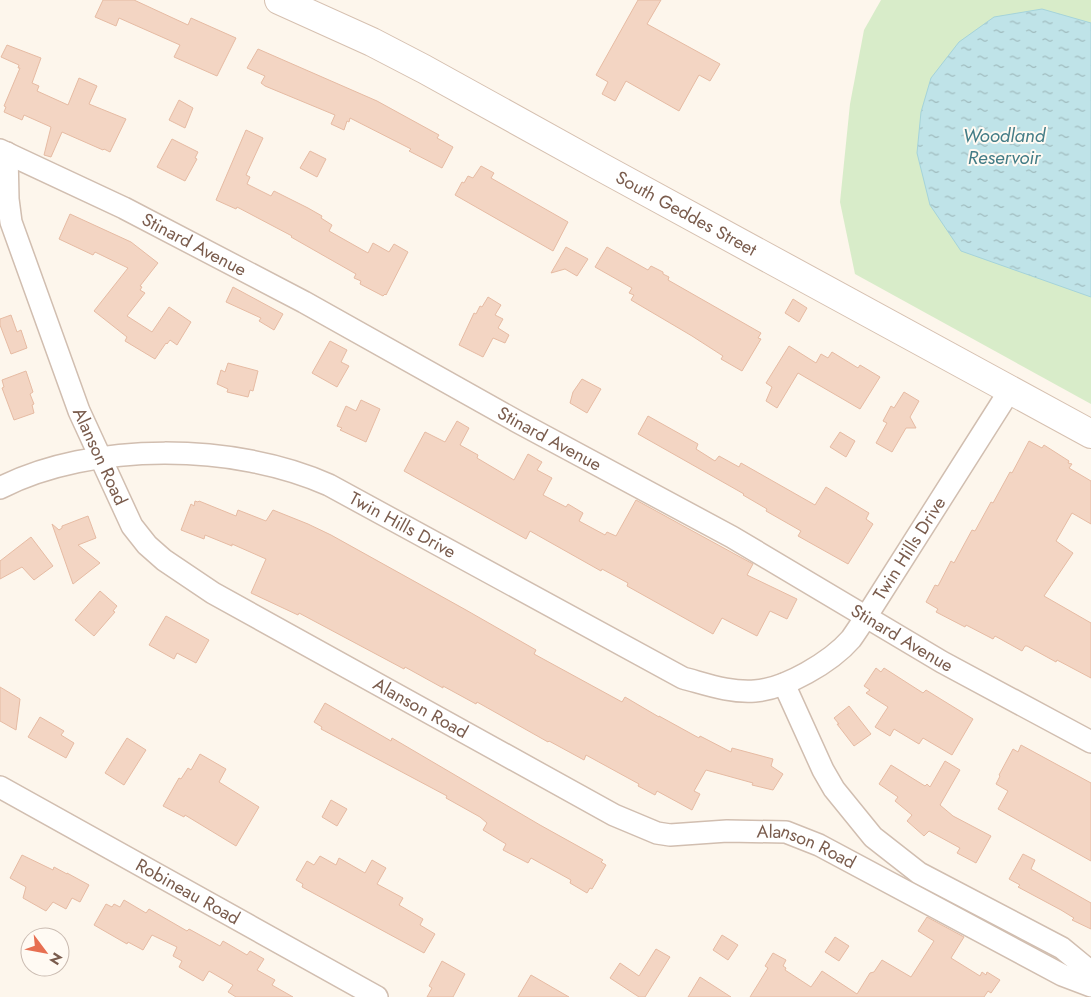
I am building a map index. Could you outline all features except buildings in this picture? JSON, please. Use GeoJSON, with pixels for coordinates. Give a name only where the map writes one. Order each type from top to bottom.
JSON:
{"type":"FeatureCollection","features":[{"type":"Feature","properties":{"kind":"main road","name":"South Geddes Street"},"geometry":{"type":"LineString","coordinates":[[279,0],[372,42],[424,69],[1091,434]]}},
{"type":"Feature","properties":{"kind":"street","name":"Alanson Road"},"geometry":{"type":"LineString","coordinates":[[3,152],[11,222],[78,411],[132,526],[164,560],[213,593],[614,815],[656,833],[670,835],[727,831],[786,832],[819,845],[1062,974],[1091,986]]}},
{"type":"Feature","properties":{"kind":"street","name":"Stinard Avenue"},"geometry":{"type":"LineString","coordinates":[[3,152],[124,208],[304,302],[518,422],[732,537],[942,662],[1091,742]]}},
{"type":"Feature","properties":{"kind":"street","name":"Twin Hills Drive"},"geometry":{"type":"LineString","coordinates":[[0,488],[43,471],[101,457],[182,453],[245,460],[304,474],[337,490],[683,678],[738,691],[763,690],[784,684],[831,658],[850,639],[866,617],[1010,390]]}},
{"type":"Feature","properties":{"kind":"street","name":"Alanson Road"},"geometry":{"type":"LineString","coordinates":[[784,684],[823,770],[834,789],[873,838],[919,873],[1062,948],[1091,972]]}},
{"type":"Feature","properties":{"kind":"street","name":"Robineau Road"},"geometry":{"type":"LineString","coordinates":[[0,787],[377,997]]}},
{"type":"Feature","properties":{"kind":"green space"},"geometry":{"type":"Polygon","coordinates":[[[881,0],[1091,0],[1091,404],[855,274],[840,202],[850,104],[864,30],[881,0]]]}},
{"type":"Feature","properties":{"kind":"water","name":"Woodland Reservoir"},"geometry":{"type":"Polygon","coordinates":[[[1042,9],[1091,23],[1091,297],[961,251],[930,205],[917,153],[921,112],[931,78],[959,42],[994,17],[1042,9]]]}}]}
